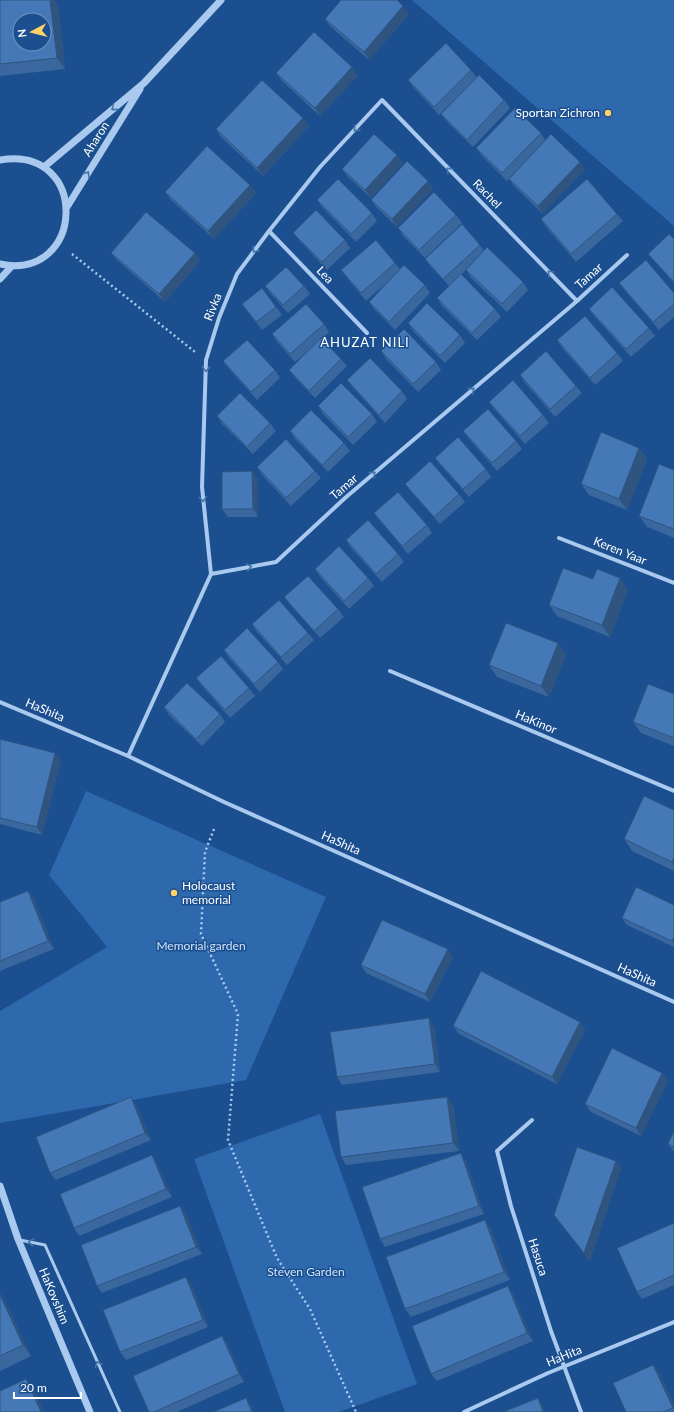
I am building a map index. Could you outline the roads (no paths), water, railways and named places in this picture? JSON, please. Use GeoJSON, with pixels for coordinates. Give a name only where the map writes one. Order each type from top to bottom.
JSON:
{"type":"FeatureCollection","features":[{"type":"Feature","properties":{"kind":"street","name":"Aharon"},"geometry":{"type":"LineString","coordinates":[[44,167],[144,83],[221,0]]}},
{"type":"Feature","properties":{"kind":"street","name":"Aharon"},"geometry":{"type":"LineString","coordinates":[[67,207],[144,83]]}},
{"type":"Feature","properties":{"kind":"street","name":"Rivka"},"geometry":{"type":"LineString","coordinates":[[211,574],[202,487],[206,360],[219,318],[237,274],[269,231],[320,167],[382,100]]}},
{"type":"Feature","properties":{"kind":"street","name":"Rachel"},"geometry":{"type":"LineString","coordinates":[[382,100],[577,301]]}},
{"type":"Feature","properties":{"kind":"street"},"geometry":{"type":"LineString","coordinates":[[0,160],[13,157],[29,160],[44,167],[56,178],[64,193],[67,207],[65,228],[57,244],[44,257],[29,264],[12,267],[0,264]]}},
{"type":"Feature","properties":{"kind":"street","name":"Lea"},"geometry":{"type":"LineString","coordinates":[[269,231],[367,333]]}},
{"type":"Feature","properties":{"kind":"street","name":"Tamar"},"geometry":{"type":"LineString","coordinates":[[211,574],[276,562],[345,498],[577,301],[627,255]]}},
{"type":"Feature","properties":{"kind":"street"},"geometry":{"type":"LineString","coordinates":[[0,279],[12,267]]}},
{"type":"Feature","properties":{"kind":"street","name":"Keren Yaar"},"geometry":{"type":"LineString","coordinates":[[559,538],[674,583]]}},
{"type":"Feature","properties":{"kind":"street"},"geometry":{"type":"LineString","coordinates":[[128,756],[211,574]]}},
{"type":"Feature","properties":{"kind":"street","name":"HaKinor"},"geometry":{"type":"LineString","coordinates":[[390,671],[674,791]]}},
{"type":"Feature","properties":{"kind":"street","name":"HaShita"},"geometry":{"type":"LineString","coordinates":[[0,702],[128,756],[224,802],[674,1002]]}},
{"type":"Feature","properties":{"kind":"street","name":"Hasuca"},"geometry":{"type":"LineString","coordinates":[[532,1120],[497,1151],[511,1206],[551,1331],[582,1412]]}},
{"type":"Feature","properties":{"kind":"street","name":"HaKovshim"},"geometry":{"type":"LineString","coordinates":[[0,1186],[18,1239],[90,1412]]}},
{"type":"Feature","properties":{"kind":"street","name":"HaHita"},"geometry":{"type":"LineString","coordinates":[[464,1412],[548,1373],[674,1322]]}},
{"type":"Feature","properties":{"kind":"lane"},"geometry":{"type":"LineString","coordinates":[[18,1239],[45,1245],[120,1412]]}},
{"type":"Feature","properties":{"kind":"place","name":"Sportan Zichron"},"geometry":{"type":"Point","coordinates":[608,113]}},
{"type":"Feature","properties":{"kind":"place","name":"Holocaust memorial"},"geometry":{"type":"Point","coordinates":[174,893]}},
{"type":"Feature","properties":{"kind":"district","name":"AHUZAT NILI"},"geometry":{"type":"Point","coordinates":[365,342]}},
{"type":"Feature","properties":{"kind":"park label","name":"Memorial garden"},"geometry":{"type":"Point","coordinates":[201,946]}},
{"type":"Feature","properties":{"kind":"park label","name":"Steven Garden"},"geometry":{"type":"Point","coordinates":[306,1272]}}]}
